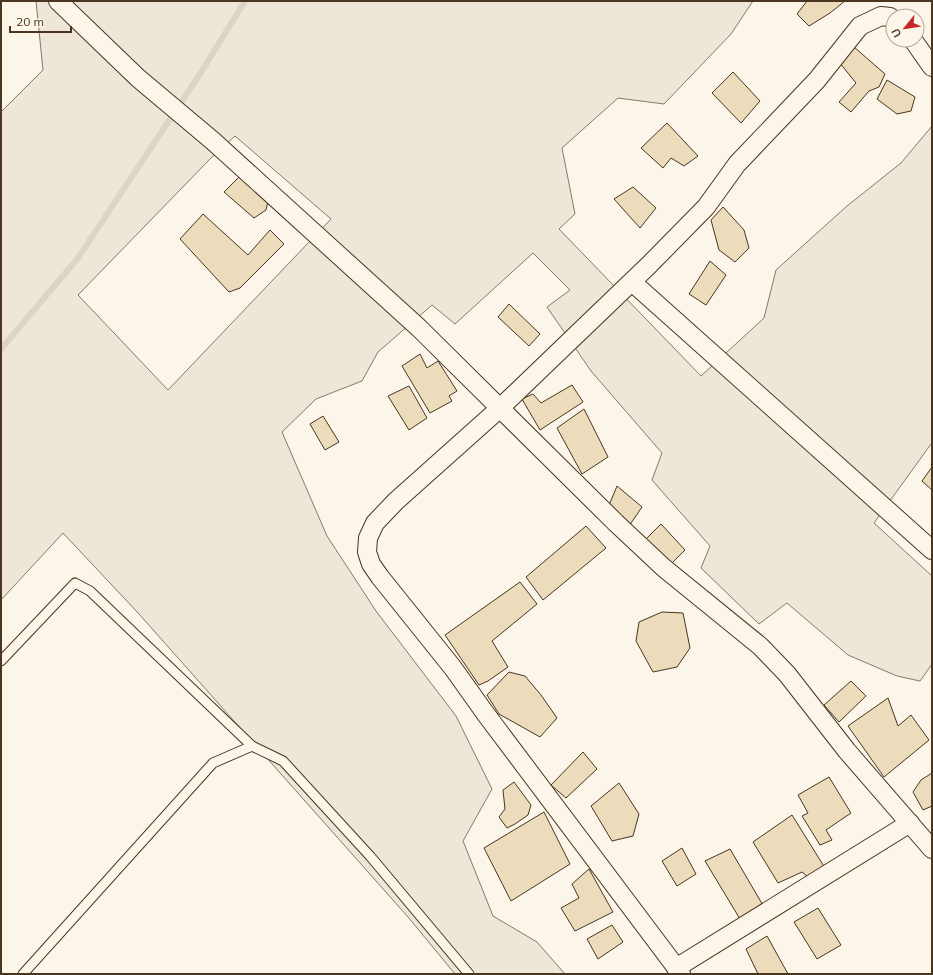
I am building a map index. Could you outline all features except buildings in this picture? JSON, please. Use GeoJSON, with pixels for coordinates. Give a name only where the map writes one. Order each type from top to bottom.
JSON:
{"type":"FeatureCollection","features":[{"type":"Feature","properties":{"kind":"street"},"geometry":{"type":"LineString","coordinates":[[58,1],[138,78],[213,141],[419,328],[616,524],[664,568],[760,646],[787,674],[847,751],[932,849]]}},
{"type":"Feature","properties":{"kind":"street"},"geometry":{"type":"LineString","coordinates":[[885,16],[881,16],[860,26],[817,80],[737,164],[706,207],[632,282],[499,409],[396,501],[375,523],[368,538],[368,552],[371,564],[380,577],[453,668],[484,713],[679,971],[910,823]]}},
{"type":"Feature","properties":{"kind":"street"},"geometry":{"type":"LineString","coordinates":[[919,48],[932,67]]}},
{"type":"Feature","properties":{"kind":"street"},"geometry":{"type":"LineString","coordinates":[[632,282],[932,550]]}},
{"type":"Feature","properties":{"kind":"lane"},"geometry":{"type":"LineString","coordinates":[[1,661],[75,583],[90,591],[252,746],[283,761],[370,856],[469,974]]}},
{"type":"Feature","properties":{"kind":"lane"},"geometry":{"type":"LineString","coordinates":[[22,974],[214,763],[252,746]]}},
{"type":"Feature","properties":{"kind":"shaded area"},"geometry":{"type":"Polygon","coordinates":[[[36,1],[753,1],[731,34],[664,104],[618,98],[562,148],[575,214],[559,229],[701,376],[764,318],[776,270],[847,206],[901,163],[932,126],[932,445],[931,444],[874,523],[932,576],[932,664],[920,681],[897,676],[848,655],[787,603],[759,624],[701,568],[710,546],[652,480],[662,453],[591,371],[547,307],[570,290],[533,253],[455,324],[432,305],[378,352],[362,381],[316,399],[282,432],[327,536],[376,611],[456,716],[492,789],[463,841],[493,916],[537,942],[565,974],[455,974],[408,917],[139,614],[63,533],[1,600],[1,112],[43,70],[36,1]],[[235,136],[211,158],[78,295],[168,390],[331,219],[235,136]]]}},
{"type":"Feature","properties":{"kind":"waterway"},"geometry":{"type":"LineString","coordinates":[[1,349],[78,258],[200,74],[245,1]]}}]}
